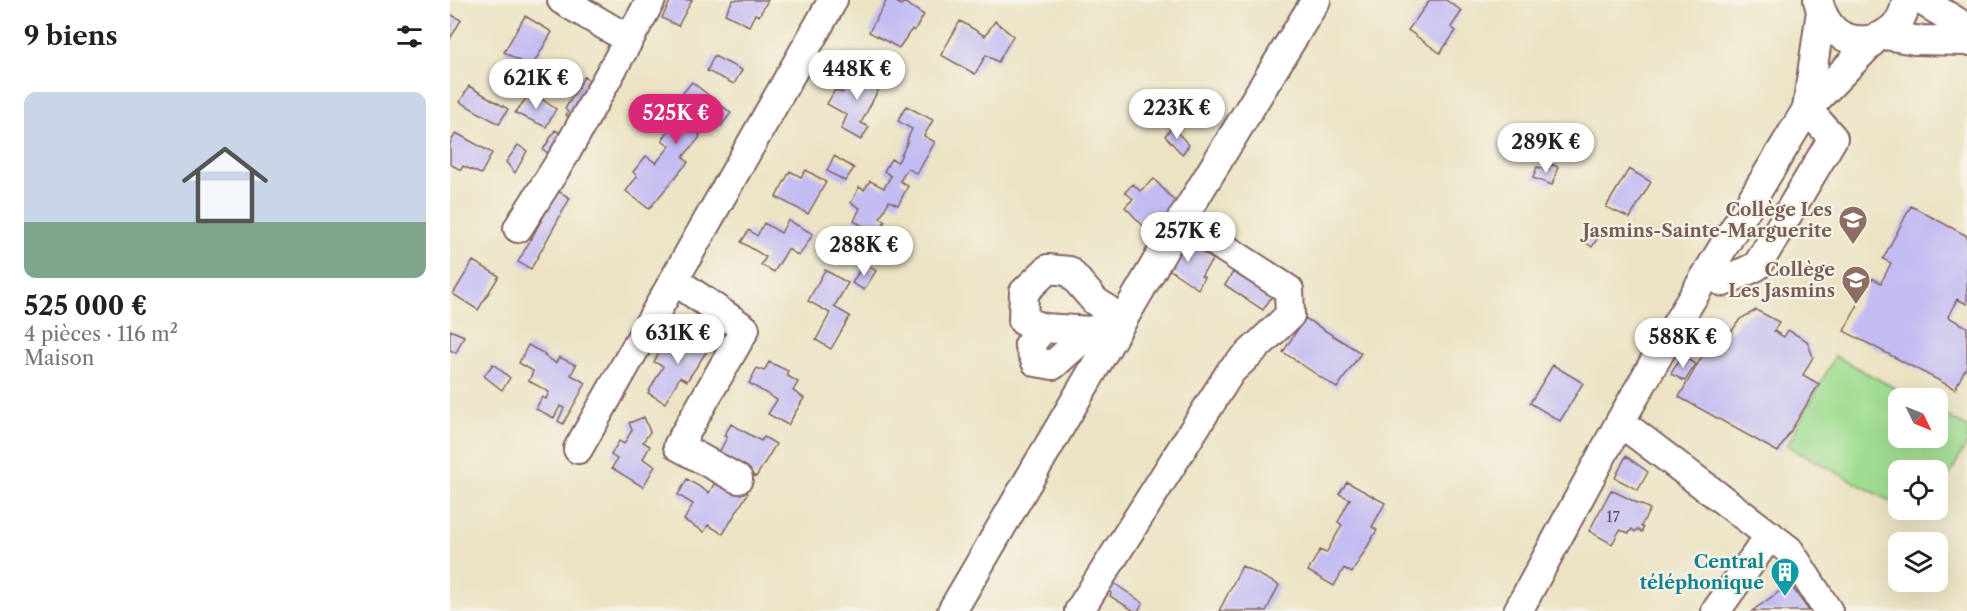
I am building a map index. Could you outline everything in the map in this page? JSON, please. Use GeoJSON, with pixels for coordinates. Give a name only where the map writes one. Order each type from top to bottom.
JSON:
{"type":"FeatureCollection","features":[{"type":"Feature","properties":{"kind":"street"},"geometry":{"type":"LineString","coordinates":[[562,0],[628,39]]}},
{"type":"Feature","properties":{"kind":"street"},"geometry":{"type":"LineString","coordinates":[[518,228],[565,154],[651,0]]}},
{"type":"Feature","properties":{"kind":"street"},"geometry":{"type":"LineString","coordinates":[[578,449],[832,0]]}},
{"type":"Feature","properties":{"kind":"street"},"geometry":{"type":"LineString","coordinates":[[952,611],[1180,220],[1316,0]]}},
{"type":"Feature","properties":{"kind":"street"},"geometry":{"type":"LineString","coordinates":[[1518,611],[1620,422],[1807,108],[1880,37],[1894,27],[1902,17],[1906,0]]}},
{"type":"Feature","properties":{"kind":"street"},"geometry":{"type":"LineString","coordinates":[[1921,0],[1967,28]]}},
{"type":"Feature","properties":{"kind":"street"},"geometry":{"type":"LineString","coordinates":[[1819,3],[1828,23],[1843,36],[1862,41],[1880,37],[1967,41]]}},
{"type":"Feature","properties":{"kind":"street"},"geometry":{"type":"LineString","coordinates":[[1707,274],[1723,282],[1757,266],[1833,138],[1807,108],[1819,3]]}},
{"type":"Feature","properties":{"kind":"street"},"geometry":{"type":"LineString","coordinates":[[1079,611],[1231,372],[1290,315],[1289,290],[1180,220]]}},
{"type":"Feature","properties":{"kind":"street"},"geometry":{"type":"LineString","coordinates":[[1048,269],[1069,271],[1095,301],[1122,320],[1091,331],[1053,365],[1036,362],[1029,345],[1044,328],[1023,321],[1024,292],[1048,269]]}},
{"type":"Feature","properties":{"kind":"street"},"geometry":{"type":"LineString","coordinates":[[674,280],[745,329],[678,446],[738,479]]}},
{"type":"Feature","properties":{"kind":"street"},"geometry":{"type":"LineString","coordinates":[[1620,422],[1789,550],[1828,611]]}},
{"type":"Feature","properties":{"kind":"street"},"geometry":{"type":"LineString","coordinates":[[1716,611],[1770,535]]}},
{"type":"Feature","properties":{"kind":"green space"},"geometry":{"type":"Polygon","coordinates":[[[1835,356],[1895,388],[1888,388],[1888,448],[1948,448],[1948,417],[1967,427],[1967,443],[1948,478],[1948,460],[1888,460],[1888,500],[1787,446],[1835,356]]]}},
{"type":"Feature","properties":{"kind":"building"},"geometry":{"type":"Polygon","coordinates":[[[671,0],[692,0],[678,26],[662,18],[671,0]]]}},
{"type":"Feature","properties":{"kind":"building"},"geometry":{"type":"Polygon","coordinates":[[[733,0],[768,0],[759,16],[755,14],[749,26],[725,14],[733,0]]]}},
{"type":"Feature","properties":{"kind":"building"},"geometry":{"type":"Polygon","coordinates":[[[887,0],[893,0],[901,5],[904,2],[924,15],[899,48],[869,32],[887,0]]]}},
{"type":"Feature","properties":{"kind":"building"},"geometry":{"type":"Polygon","coordinates":[[[1430,0],[1446,0],[1462,11],[1451,27],[1456,31],[1440,53],[1408,30],[1430,0]]]}},
{"type":"Feature","properties":{"kind":"building"},"geometry":{"type":"Polygon","coordinates":[[[450,14],[461,20],[450,39],[450,14]]]}},
{"type":"Feature","properties":{"kind":"building"},"geometry":{"type":"Polygon","coordinates":[[[525,16],[552,32],[531,68],[504,52],[525,16]]]}},
{"type":"Feature","properties":{"kind":"building"},"geometry":{"type":"Polygon","coordinates":[[[960,21],[985,36],[995,21],[1013,36],[998,62],[986,55],[975,74],[941,55],[960,21]]]}},
{"type":"Feature","properties":{"kind":"building"},"geometry":{"type":"Polygon","coordinates":[[[714,56],[742,70],[734,84],[707,71],[714,56]]]}},
{"type":"Feature","properties":{"kind":"building"},"geometry":{"type":"Polygon","coordinates":[[[857,67],[884,79],[861,123],[869,127],[861,140],[841,129],[847,115],[827,104],[835,90],[842,93],[857,67]]]}},
{"type":"Feature","properties":{"kind":"building"},"geometry":{"type":"Polygon","coordinates":[[[584,77],[599,86],[558,159],[543,150],[555,130],[564,135],[573,120],[566,115],[568,112],[565,109],[584,77]]]}},
{"type":"Feature","properties":{"kind":"building"},"geometry":{"type":"Polygon","coordinates":[[[692,82],[731,113],[721,126],[711,119],[699,135],[700,137],[683,157],[688,162],[649,209],[626,191],[637,176],[633,172],[646,156],[656,163],[670,146],[662,140],[670,129],[663,123],[671,114],[673,116],[688,97],[683,93],[692,82]]]}},
{"type":"Feature","properties":{"kind":"building"},"geometry":{"type":"Polygon","coordinates":[[[469,86],[508,109],[499,124],[460,102],[469,86]]]}},
{"type":"Feature","properties":{"kind":"building"},"geometry":{"type":"Polygon","coordinates":[[[531,92],[556,109],[546,127],[515,113],[531,92]]]}},
{"type":"Feature","properties":{"kind":"building"},"geometry":{"type":"Polygon","coordinates":[[[906,106],[933,120],[924,136],[935,142],[917,174],[908,168],[900,181],[908,186],[898,205],[889,201],[880,218],[885,221],[877,234],[854,221],[860,208],[851,203],[859,187],[864,190],[870,181],[884,188],[891,176],[884,171],[891,159],[898,162],[912,129],[898,121],[906,106]]]}},
{"type":"Feature","properties":{"kind":"building"},"geometry":{"type":"Polygon","coordinates":[[[1172,127],[1189,145],[1182,154],[1165,136],[1172,127]]]}},
{"type":"Feature","properties":{"kind":"building"},"geometry":{"type":"Polygon","coordinates":[[[456,133],[492,153],[481,174],[463,166],[461,170],[450,164],[450,143],[456,133]]]}},
{"type":"Feature","properties":{"kind":"building"},"geometry":{"type":"Polygon","coordinates":[[[518,145],[527,151],[515,173],[506,162],[518,145]]]}},
{"type":"Feature","properties":{"kind":"building"},"geometry":{"type":"Polygon","coordinates":[[[834,156],[854,168],[845,181],[827,171],[834,156]]]}},
{"type":"Feature","properties":{"kind":"building"},"geometry":{"type":"Polygon","coordinates":[[[1551,164],[1558,167],[1552,185],[1533,178],[1537,167],[1548,170],[1551,164]]]}},
{"type":"Feature","properties":{"kind":"building"},"geometry":{"type":"Polygon","coordinates":[[[1629,169],[1651,182],[1630,218],[1606,207],[1629,169]]]}},
{"type":"Feature","properties":{"kind":"building"},"geometry":{"type":"Polygon","coordinates":[[[806,170],[826,182],[808,214],[776,197],[790,171],[801,177],[806,170]]]}},
{"type":"Feature","properties":{"kind":"building"},"geometry":{"type":"Polygon","coordinates":[[[1154,179],[1179,206],[1152,235],[1125,207],[1133,199],[1125,192],[1133,184],[1140,191],[1154,179]]]}},
{"type":"Feature","properties":{"kind":"building"},"geometry":{"type":"Polygon","coordinates":[[[558,191],[570,198],[531,269],[518,262],[558,191]]]}},
{"type":"Feature","properties":{"kind":"building"},"geometry":{"type":"Polygon","coordinates":[[[1911,206],[1967,236],[1967,304],[1957,299],[1948,317],[1967,327],[1967,365],[1955,389],[1844,331],[1872,278],[1881,283],[1891,263],[1883,259],[1911,206]]]}},
{"type":"Feature","properties":{"kind":"building"},"geometry":{"type":"Polygon","coordinates":[[[788,220],[813,234],[799,256],[788,249],[774,272],[761,265],[766,257],[741,242],[749,230],[757,236],[764,223],[781,233],[788,220]]]}},
{"type":"Feature","properties":{"kind":"building"},"geometry":{"type":"Polygon","coordinates":[[[1593,228],[1601,233],[1592,247],[1585,242],[1593,228]]]}},
{"type":"Feature","properties":{"kind":"building"},"geometry":{"type":"Polygon","coordinates":[[[1180,238],[1213,259],[1201,276],[1204,277],[1198,289],[1163,265],[1180,238]]]}},
{"type":"Feature","properties":{"kind":"building"},"geometry":{"type":"Polygon","coordinates":[[[473,261],[499,276],[478,310],[453,294],[473,261]]]}},
{"type":"Feature","properties":{"kind":"building"},"geometry":{"type":"Polygon","coordinates":[[[864,263],[876,271],[864,290],[852,283],[864,263]]]}},
{"type":"Feature","properties":{"kind":"building"},"geometry":{"type":"Polygon","coordinates":[[[825,270],[848,283],[834,307],[850,316],[831,349],[816,340],[830,313],[808,301],[825,270]]]}},
{"type":"Feature","properties":{"kind":"building"},"geometry":{"type":"Polygon","coordinates":[[[1233,272],[1272,296],[1263,310],[1225,285],[1233,272]]]}},
{"type":"Feature","properties":{"kind":"building"},"geometry":{"type":"Polygon","coordinates":[[[1756,310],[1779,322],[1774,331],[1784,337],[1788,330],[1807,341],[1813,357],[1803,375],[1819,384],[1778,452],[1679,397],[1720,325],[1732,331],[1740,319],[1756,310]]]}},
{"type":"Feature","properties":{"kind":"building"},"geometry":{"type":"Polygon","coordinates":[[[1305,318],[1361,353],[1337,388],[1283,352],[1305,318]]]}},
{"type":"Feature","properties":{"kind":"building"},"geometry":{"type":"Polygon","coordinates":[[[450,330],[464,336],[456,353],[450,350],[450,330]]]}},
{"type":"Feature","properties":{"kind":"building"},"geometry":{"type":"Polygon","coordinates":[[[695,332],[713,342],[687,381],[680,377],[665,403],[648,393],[663,366],[654,362],[663,346],[676,354],[684,340],[689,343],[695,332]]]}},
{"type":"Feature","properties":{"kind":"building"},"geometry":{"type":"Polygon","coordinates":[[[528,345],[556,363],[559,357],[576,365],[571,375],[586,383],[563,424],[558,421],[564,408],[560,406],[554,418],[536,409],[542,397],[546,399],[549,392],[529,381],[533,371],[519,363],[528,345]]]}},
{"type":"Feature","properties":{"kind":"building"},"geometry":{"type":"Polygon","coordinates":[[[1681,356],[1696,364],[1685,381],[1671,374],[1681,356]]]}},
{"type":"Feature","properties":{"kind":"building"},"geometry":{"type":"Polygon","coordinates":[[[769,362],[788,371],[786,375],[798,382],[793,391],[804,398],[788,425],[768,414],[777,400],[749,383],[757,368],[764,371],[769,362]]]}},
{"type":"Feature","properties":{"kind":"building"},"geometry":{"type":"Polygon","coordinates":[[[493,364],[510,378],[502,390],[484,376],[493,364]]]}},
{"type":"Feature","properties":{"kind":"building"},"geometry":{"type":"Polygon","coordinates":[[[1553,365],[1583,383],[1560,421],[1530,403],[1553,365]]]}},
{"type":"Feature","properties":{"kind":"building"},"geometry":{"type":"Polygon","coordinates":[[[644,417],[650,432],[643,442],[650,446],[643,459],[655,466],[643,487],[612,468],[617,459],[611,455],[619,441],[624,444],[632,430],[629,423],[644,417]]]}},
{"type":"Feature","properties":{"kind":"building"},"geometry":{"type":"Polygon","coordinates":[[[731,424],[761,441],[764,437],[776,444],[756,477],[718,455],[727,437],[724,436],[731,424]]]}},
{"type":"Feature","properties":{"kind":"building"},"geometry":{"type":"Polygon","coordinates":[[[1626,456],[1648,472],[1638,490],[1615,478],[1626,456]]]}},
{"type":"Feature","properties":{"kind":"building"},"geometry":{"type":"Polygon","coordinates":[[[719,476],[748,493],[723,534],[708,525],[704,532],[684,520],[693,504],[678,495],[687,479],[709,493],[719,476]]]}},
{"type":"Feature","properties":{"kind":"building"},"geometry":{"type":"Polygon","coordinates":[[[1347,482],[1385,503],[1372,527],[1377,530],[1352,573],[1344,568],[1334,586],[1308,571],[1320,550],[1326,553],[1342,525],[1338,522],[1350,499],[1339,494],[1347,482]]]}},
{"type":"Feature","properties":{"kind":"building"},"geometry":{"type":"Polygon","coordinates":[[[1611,490],[1650,509],[1641,526],[1642,532],[1637,529],[1635,532],[1632,529],[1629,533],[1620,530],[1612,544],[1589,531],[1611,490]]]}},
{"type":"Feature","properties":{"kind":"building"},"geometry":{"type":"Polygon","coordinates":[[[1242,566],[1279,585],[1266,611],[1219,611],[1242,566]]]}},
{"type":"Feature","properties":{"kind":"building"},"geometry":{"type":"Polygon","coordinates":[[[1108,579],[1143,603],[1138,611],[1134,611],[1110,596],[1111,593],[1102,587],[1108,579]]]}},
{"type":"Feature","properties":{"kind":"building","name":"Central téléphonique"},"geometry":{"type":"Polygon","coordinates":[[[1790,584],[1809,611],[1752,611],[1790,584]]]}},
{"type":"Feature","properties":{"kind":"place","name":"Collège Les Jasmins-Sainte-Marguerite"},"geometry":{"type":"Point","coordinates":[1853,246]}},
{"type":"Feature","properties":{"kind":"place","name":"Collège Les Jasmins"},"geometry":{"type":"Point","coordinates":[1856,306]}},
{"type":"Feature","properties":{"kind":"place","name":"Central téléphonique"},"geometry":{"type":"Point","coordinates":[1785,598]}}]}
